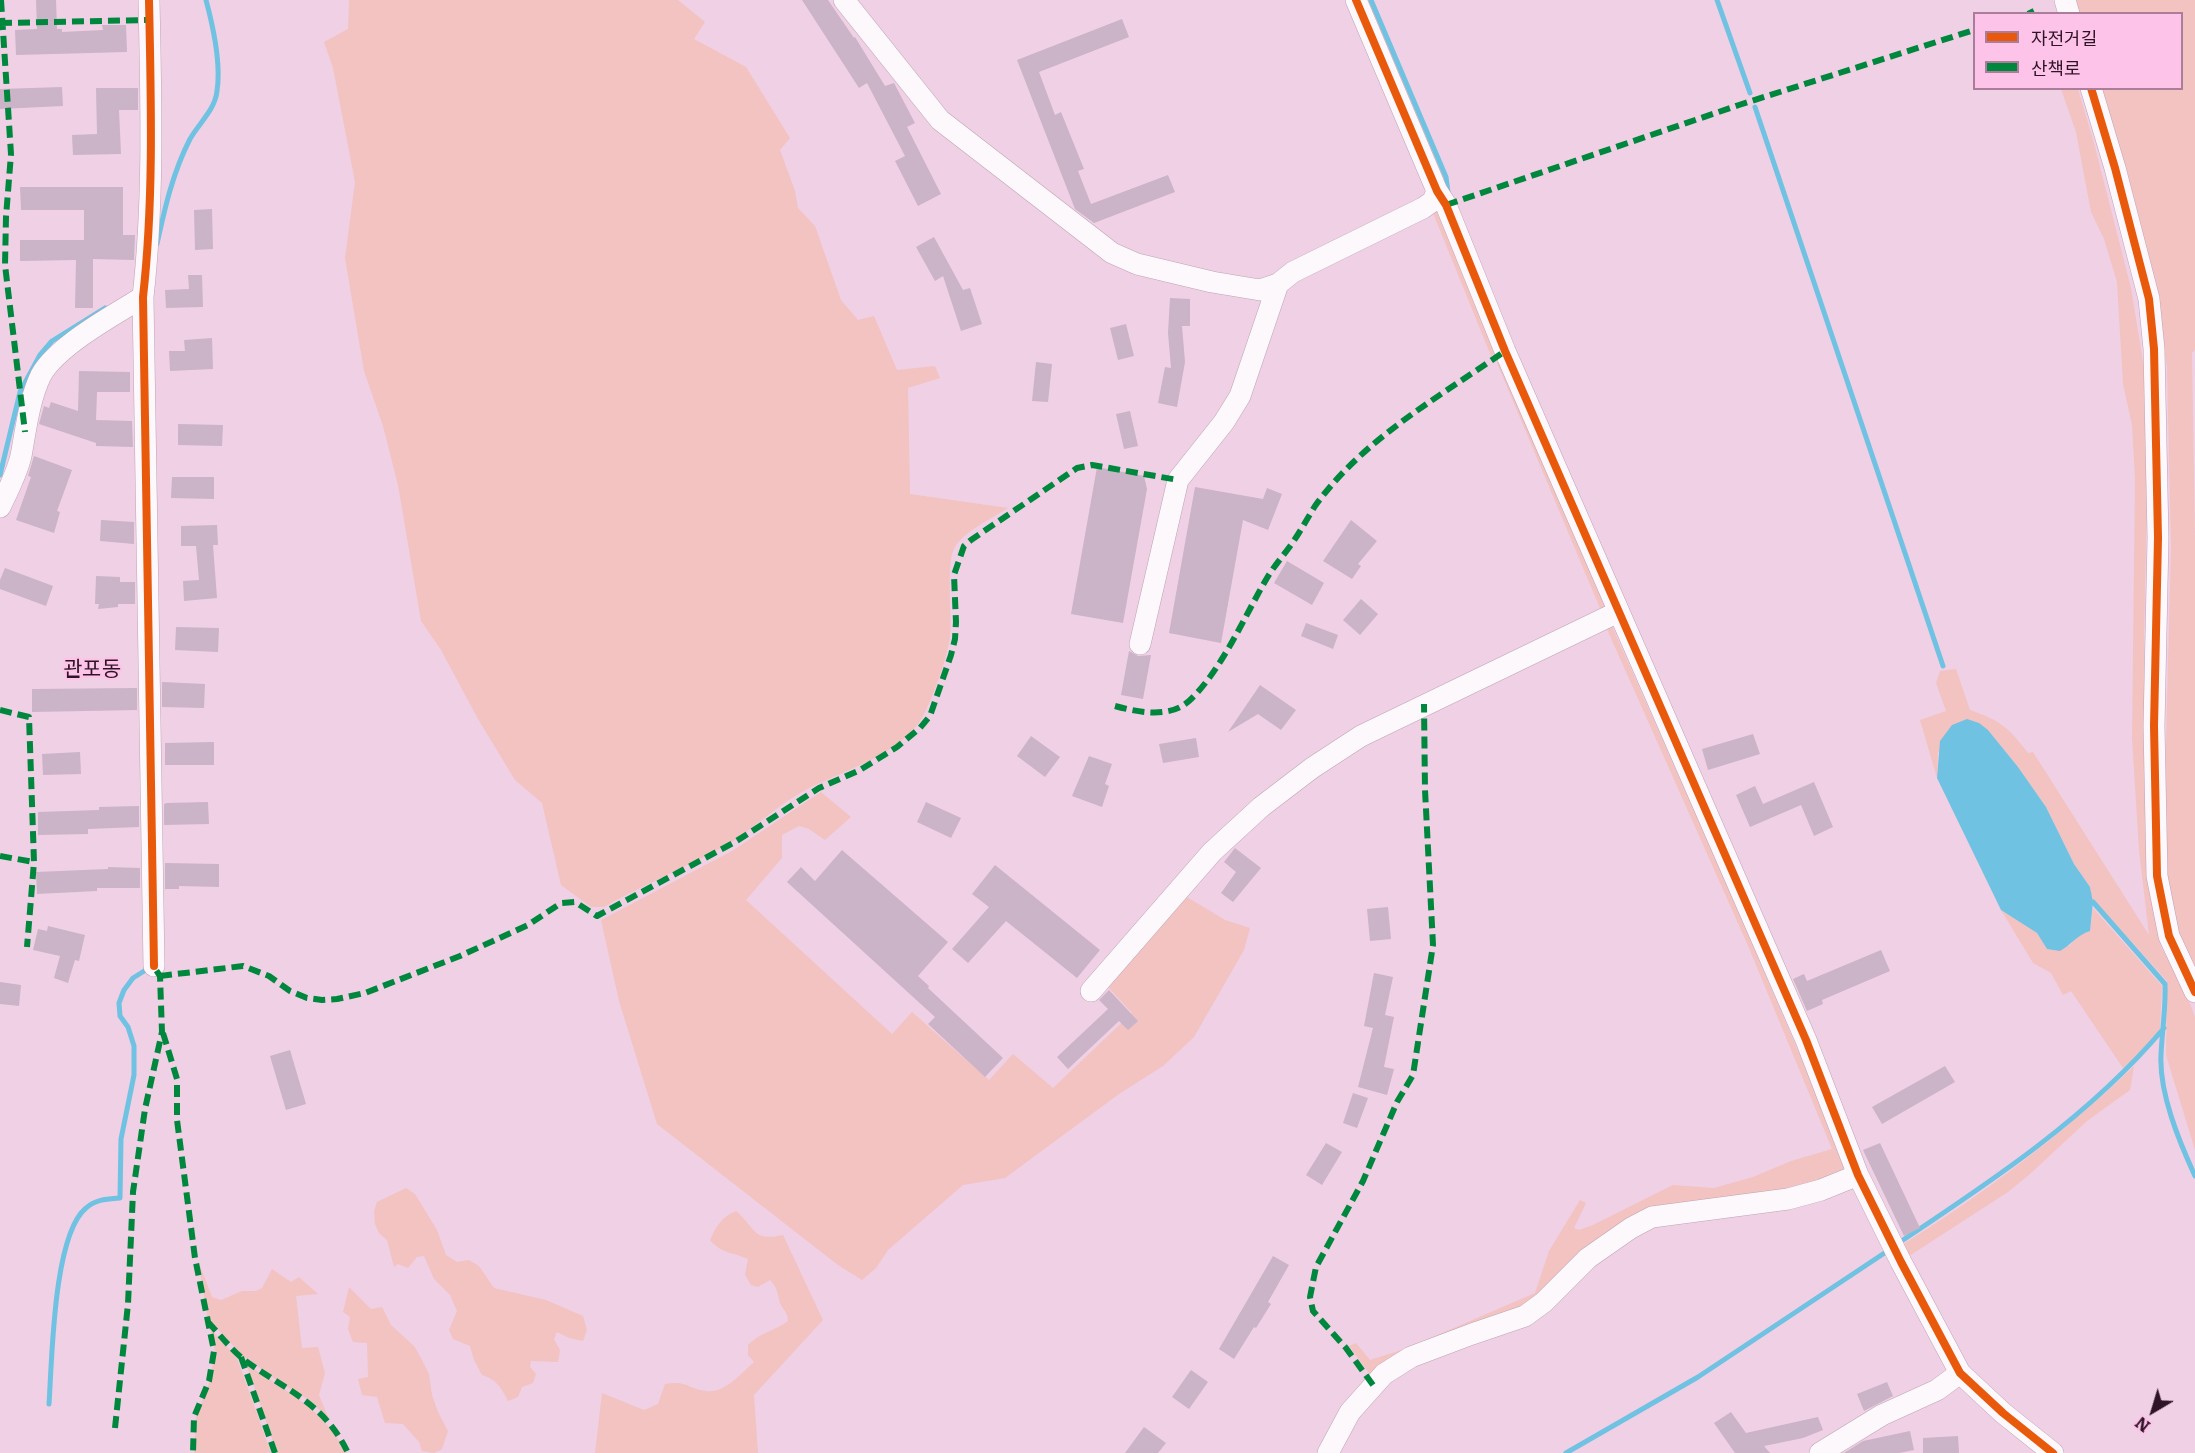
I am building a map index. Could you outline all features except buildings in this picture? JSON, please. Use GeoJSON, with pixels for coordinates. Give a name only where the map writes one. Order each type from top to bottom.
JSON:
{"type":"FeatureCollection","features":[{"type":"Feature","properties":{"kind":"street"},"geometry":{"type":"LineString","coordinates":[[149,0],[149,227],[143,297],[154,966]]}},
{"type":"Feature","properties":{"kind":"street"},"geometry":{"type":"LineString","coordinates":[[844,0],[940,120],[1112,253],[1137,264],[1212,282],[1260,290],[1278,284],[1293,272],[1423,208],[1433,201],[1437,191]]}},
{"type":"Feature","properties":{"kind":"street"},"geometry":{"type":"LineString","coordinates":[[1356,0],[1437,191],[1446,205],[1505,351],[1806,1040],[1858,1175],[1960,1374],[2003,1413],[2053,1453]]}},
{"type":"Feature","properties":{"kind":"street"},"geometry":{"type":"LineString","coordinates":[[2092,90],[2115,168],[2149,299],[2154,349],[2158,538],[2154,726],[2157,876],[2169,936],[2195,992]]}},
{"type":"Feature","properties":{"kind":"street"},"geometry":{"type":"LineString","coordinates":[[1140,644],[1178,480],[1224,422],[1240,396],[1278,284]]}},
{"type":"Feature","properties":{"kind":"street"},"geometry":{"type":"LineString","coordinates":[[0,507],[20,458],[31,406],[42,374],[58,355],[91,330],[143,297]]}},
{"type":"Feature","properties":{"kind":"street"},"geometry":{"type":"LineString","coordinates":[[1091,991],[1212,852],[1261,807],[1312,768],[1361,736],[1618,612]]}},
{"type":"Feature","properties":{"kind":"street"},"geometry":{"type":"LineString","coordinates":[[1328,1453],[1350,1412],[1384,1374],[1411,1357],[1525,1316],[1544,1302],[1588,1258],[1631,1228],[1652,1217],[1788,1199],[1821,1190],[1858,1175]]}},
{"type":"Feature","properties":{"kind":"street"},"geometry":{"type":"LineString","coordinates":[[1820,1453],[1882,1415],[1937,1389],[1960,1374]]}},
{"type":"Feature","properties":{"kind":"shaded area"},"geometry":{"type":"Polygon","coordinates":[[[349,0],[678,0],[705,22],[694,39],[746,67],[790,138],[780,150],[795,191],[798,208],[815,226],[841,300],[858,320],[874,316],[897,370],[935,366],[940,378],[908,388],[910,494],[1008,508],[971,531],[954,549],[950,566],[949,644],[938,681],[927,707],[918,724],[906,737],[877,757],[797,795],[730,843],[604,907],[591,907],[561,885],[542,803],[515,780],[478,719],[441,650],[421,621],[398,485],[383,426],[364,371],[345,258],[355,182],[333,68],[324,42],[348,29],[349,0]]]}},
{"type":"Feature","properties":{"kind":"shaded area"},"geometry":{"type":"Polygon","coordinates":[[[1361,0],[1369,0],[1444,179],[1446,197],[1361,0]]]}},
{"type":"Feature","properties":{"kind":"shaded area"},"geometry":{"type":"Polygon","coordinates":[[[2072,0],[2195,0],[2195,350],[2192,353],[2195,540],[2195,974],[2178,933],[2165,873],[2171,546],[2167,367],[2157,304],[2098,90],[2183,90],[2183,12],[2076,12],[2072,0]]]}},
{"type":"Feature","properties":{"kind":"shaded area"},"geometry":{"type":"Polygon","coordinates":[[[2061,90],[2078,90],[2094,143],[2131,288],[2145,374],[2148,442],[2144,640],[2146,791],[2152,906],[2161,947],[2184,987],[2195,1017],[2195,1150],[2166,1055],[2167,981],[2092,898],[2090,887],[2074,864],[2046,807],[1988,730],[1938,752],[1937,778],[1920,720],[1946,711],[1936,683],[1940,671],[1956,669],[1970,710],[1997,722],[2015,737],[2028,753],[2033,752],[2149,935],[2139,850],[2132,738],[2135,479],[2132,425],[2123,384],[2117,282],[2104,239],[2091,212],[2076,132],[2061,90]]]}},
{"type":"Feature","properties":{"kind":"shaded area"},"geometry":{"type":"Polygon","coordinates":[[[1438,208],[1498,350],[1491,356],[1433,213],[1438,208]]]}},
{"type":"Feature","properties":{"kind":"shaded area"},"geometry":{"type":"Polygon","coordinates":[[[1503,360],[1609,611],[1602,613],[1497,363],[1503,360]]]}},
{"type":"Feature","properties":{"kind":"shaded area"},"geometry":{"type":"Polygon","coordinates":[[[1611,624],[1716,860],[1851,1174],[1826,1183],[1660,1210],[1537,1301],[1372,1377],[1349,1346],[1356,1343],[1370,1360],[1405,1349],[1535,1293],[1549,1251],[1580,1200],[1586,1203],[1574,1228],[1579,1230],[1673,1185],[1714,1188],[1832,1149],[1749,948],[1606,627],[1611,624]]]}},
{"type":"Feature","properties":{"kind":"shaded area"},"geometry":{"type":"Polygon","coordinates":[[[821,792],[851,817],[825,840],[809,829],[799,826],[782,835],[782,858],[746,900],[892,1034],[912,1012],[989,1080],[1013,1054],[1053,1088],[1132,1013],[1108,987],[1182,894],[1225,920],[1250,928],[1244,950],[1194,1037],[1163,1066],[1119,1094],[1005,1178],[963,1185],[888,1250],[876,1268],[862,1280],[838,1265],[657,1124],[619,1001],[601,920],[732,851],[821,792]]]}},
{"type":"Feature","properties":{"kind":"shaded area"},"geometry":{"type":"Polygon","coordinates":[[[2093,908],[2162,986],[2160,1029],[2144,1050],[2123,1068],[2071,991],[2063,995],[2051,973],[2033,963],[2001,910],[2037,933],[2047,949],[2069,946],[2080,934],[2090,931],[2093,908]]]}},
{"type":"Feature","properties":{"kind":"shaded area"},"geometry":{"type":"Polygon","coordinates":[[[2134,1066],[2130,1090],[2087,1121],[2008,1192],[1906,1258],[1900,1246],[1962,1206],[2022,1162],[2079,1116],[2134,1066]]]}},
{"type":"Feature","properties":{"kind":"shaded area"},"geometry":{"type":"Polygon","coordinates":[[[406,1188],[415,1194],[437,1230],[446,1255],[457,1262],[469,1260],[479,1266],[494,1288],[546,1300],[583,1316],[587,1330],[583,1341],[557,1332],[554,1339],[560,1350],[558,1362],[531,1361],[530,1367],[536,1374],[533,1383],[522,1387],[518,1397],[508,1401],[498,1385],[482,1375],[470,1346],[453,1339],[449,1330],[457,1311],[450,1295],[434,1279],[424,1256],[417,1257],[408,1268],[398,1264],[394,1267],[387,1240],[379,1233],[375,1224],[374,1211],[377,1202],[406,1188]]]}},
{"type":"Feature","properties":{"kind":"shaded area"},"geometry":{"type":"Polygon","coordinates":[[[736,1211],[760,1235],[773,1237],[783,1235],[823,1320],[754,1395],[758,1453],[595,1453],[602,1393],[644,1410],[658,1404],[665,1384],[683,1384],[706,1391],[720,1389],[732,1382],[754,1362],[748,1355],[748,1345],[788,1321],[776,1288],[770,1280],[758,1287],[751,1285],[745,1275],[748,1259],[723,1250],[710,1240],[726,1216],[736,1211]]]}},
{"type":"Feature","properties":{"kind":"shaded area"},"geometry":{"type":"Polygon","coordinates":[[[198,1260],[212,1297],[221,1300],[242,1291],[256,1291],[262,1288],[272,1269],[291,1282],[299,1277],[318,1294],[296,1296],[302,1348],[318,1347],[325,1373],[319,1395],[329,1419],[309,1400],[242,1355],[208,1319],[198,1260]]]}},
{"type":"Feature","properties":{"kind":"shaded area"},"geometry":{"type":"Polygon","coordinates":[[[349,1287],[371,1309],[382,1307],[391,1325],[414,1346],[421,1358],[429,1374],[432,1395],[438,1412],[448,1431],[442,1449],[434,1453],[422,1451],[419,1442],[403,1424],[385,1423],[377,1397],[362,1395],[358,1379],[368,1377],[367,1343],[353,1342],[348,1329],[350,1317],[343,1312],[349,1287]]]}},
{"type":"Feature","properties":{"kind":"shaded area"},"geometry":{"type":"Polygon","coordinates":[[[210,1328],[237,1358],[271,1453],[194,1453],[196,1417],[210,1381],[215,1351],[210,1328]]]}},
{"type":"Feature","properties":{"kind":"shaded area"},"geometry":{"type":"Polygon","coordinates":[[[246,1363],[315,1412],[337,1437],[346,1453],[277,1453],[246,1363]]]}},
{"type":"Feature","properties":{"kind":"water"},"geometry":{"type":"Polygon","coordinates":[[[1967,719],[1979,723],[1988,730],[2018,767],[2046,807],[2074,864],[2090,887],[2093,902],[2090,931],[2060,951],[2047,949],[2037,933],[2001,910],[1937,778],[1940,741],[1952,725],[1967,719]]]}},
{"type":"Feature","properties":{"kind":"waterway"},"geometry":{"type":"LineString","coordinates":[[157,244],[166,203],[179,164],[190,139],[216,98],[217,58],[206,0]]}},
{"type":"Feature","properties":{"kind":"waterway"},"geometry":{"type":"LineString","coordinates":[[1371,0],[1446,177],[1448,192]]}},
{"type":"Feature","properties":{"kind":"waterway"},"geometry":{"type":"LineString","coordinates":[[1717,0],[1750,93]]}},
{"type":"Feature","properties":{"kind":"waterway"},"geometry":{"type":"LineString","coordinates":[[1755,107],[1943,666]]}},
{"type":"Feature","properties":{"kind":"waterway"},"geometry":{"type":"LineString","coordinates":[[0,475],[20,392],[40,355],[52,341],[105,308]]}},
{"type":"Feature","properties":{"kind":"waterway"},"geometry":{"type":"LineString","coordinates":[[2093,902],[2165,984],[2161,1055],[2163,1085],[2177,1132],[2195,1176]]}},
{"type":"Feature","properties":{"kind":"waterway"},"geometry":{"type":"LineString","coordinates":[[49,1404],[56,1300],[67,1244],[75,1222],[86,1208],[98,1201],[120,1198],[121,1139],[134,1075],[134,1046],[128,1027],[120,1016],[119,1003],[124,990],[133,978],[149,968]]}},
{"type":"Feature","properties":{"kind":"waterway"},"geometry":{"type":"LineString","coordinates":[[1897,1244],[2004,1171],[2072,1118],[2135,1060],[2164,1028]]}},
{"type":"Feature","properties":{"kind":"waterway"},"geometry":{"type":"LineString","coordinates":[[1566,1453],[1698,1377],[1889,1250]]}},
{"type":"Feature","properties":{"kind":"marked path"},"geometry":{"type":"LineString","coordinates":[[1,0],[11,154],[5,265],[25,432]]}},
{"type":"Feature","properties":{"kind":"marked path"},"geometry":{"type":"LineString","coordinates":[[0,23],[149,20]]}},
{"type":"Feature","properties":{"kind":"marked path"},"geometry":{"type":"LineString","coordinates":[[1446,205],[1739,105],[1973,30]]}},
{"type":"Feature","properties":{"kind":"marked path"},"geometry":{"type":"LineString","coordinates":[[1115,706],[1153,713],[1172,710],[1189,701],[1222,659],[1270,574],[1315,506],[1334,482],[1379,439],[1505,351]]}},
{"type":"Feature","properties":{"kind":"marked path"},"geometry":{"type":"LineString","coordinates":[[160,976],[243,966],[269,976],[290,991],[307,998],[337,999],[365,993],[460,956],[528,925],[561,903],[575,902],[597,916],[735,842],[819,788],[860,770],[897,747],[920,728],[930,716],[951,655],[956,622],[954,575],[964,546],[971,540],[1077,468],[1092,465],[1178,480]]}},
{"type":"Feature","properties":{"kind":"marked path"},"geometry":{"type":"LineString","coordinates":[[1373,1385],[1346,1348],[1313,1311],[1310,1297],[1316,1267],[1363,1181],[1397,1102],[1413,1075],[1433,945],[1425,790],[1424,704]]}},
{"type":"Feature","properties":{"kind":"marked path"},"geometry":{"type":"LineString","coordinates":[[0,710],[29,717],[34,862],[27,947]]}},
{"type":"Feature","properties":{"kind":"marked path"},"geometry":{"type":"LineString","coordinates":[[0,856],[34,862]]}},
{"type":"Feature","properties":{"kind":"marked path"},"geometry":{"type":"LineString","coordinates":[[115,1428],[128,1304],[133,1192],[145,1109],[162,1032],[160,976],[156,970]]}},
{"type":"Feature","properties":{"kind":"marked path"},"geometry":{"type":"LineString","coordinates":[[163,1033],[177,1079],[177,1120],[195,1258],[214,1351],[209,1381],[194,1417],[193,1453]]}},
{"type":"Feature","properties":{"kind":"marked path"},"geometry":{"type":"LineString","coordinates":[[208,1322],[243,1359],[315,1409],[327,1421],[348,1453]]}},
{"type":"Feature","properties":{"kind":"marked path"},"geometry":{"type":"LineString","coordinates":[[241,1357],[275,1453]]}},
{"type":"Feature","properties":{"kind":"cycle path"},"geometry":{"type":"LineString","coordinates":[[149,0],[150,186],[143,297],[154,966]]}},
{"type":"Feature","properties":{"kind":"cycle path"},"geometry":{"type":"LineString","coordinates":[[1356,0],[1437,191],[1446,205],[1505,351],[1806,1040],[1858,1175],[1960,1373],[2003,1413],[2053,1453]]}},
{"type":"Feature","properties":{"kind":"cycle path"},"geometry":{"type":"LineString","coordinates":[[2092,90],[2115,168],[2149,299],[2154,349],[2158,538],[2154,726],[2157,876],[2169,936],[2195,992]]}},
{"type":"Feature","properties":{"kind":"district","name":"관포동"},"geometry":{"type":"Point","coordinates":[92,670]}}]}
